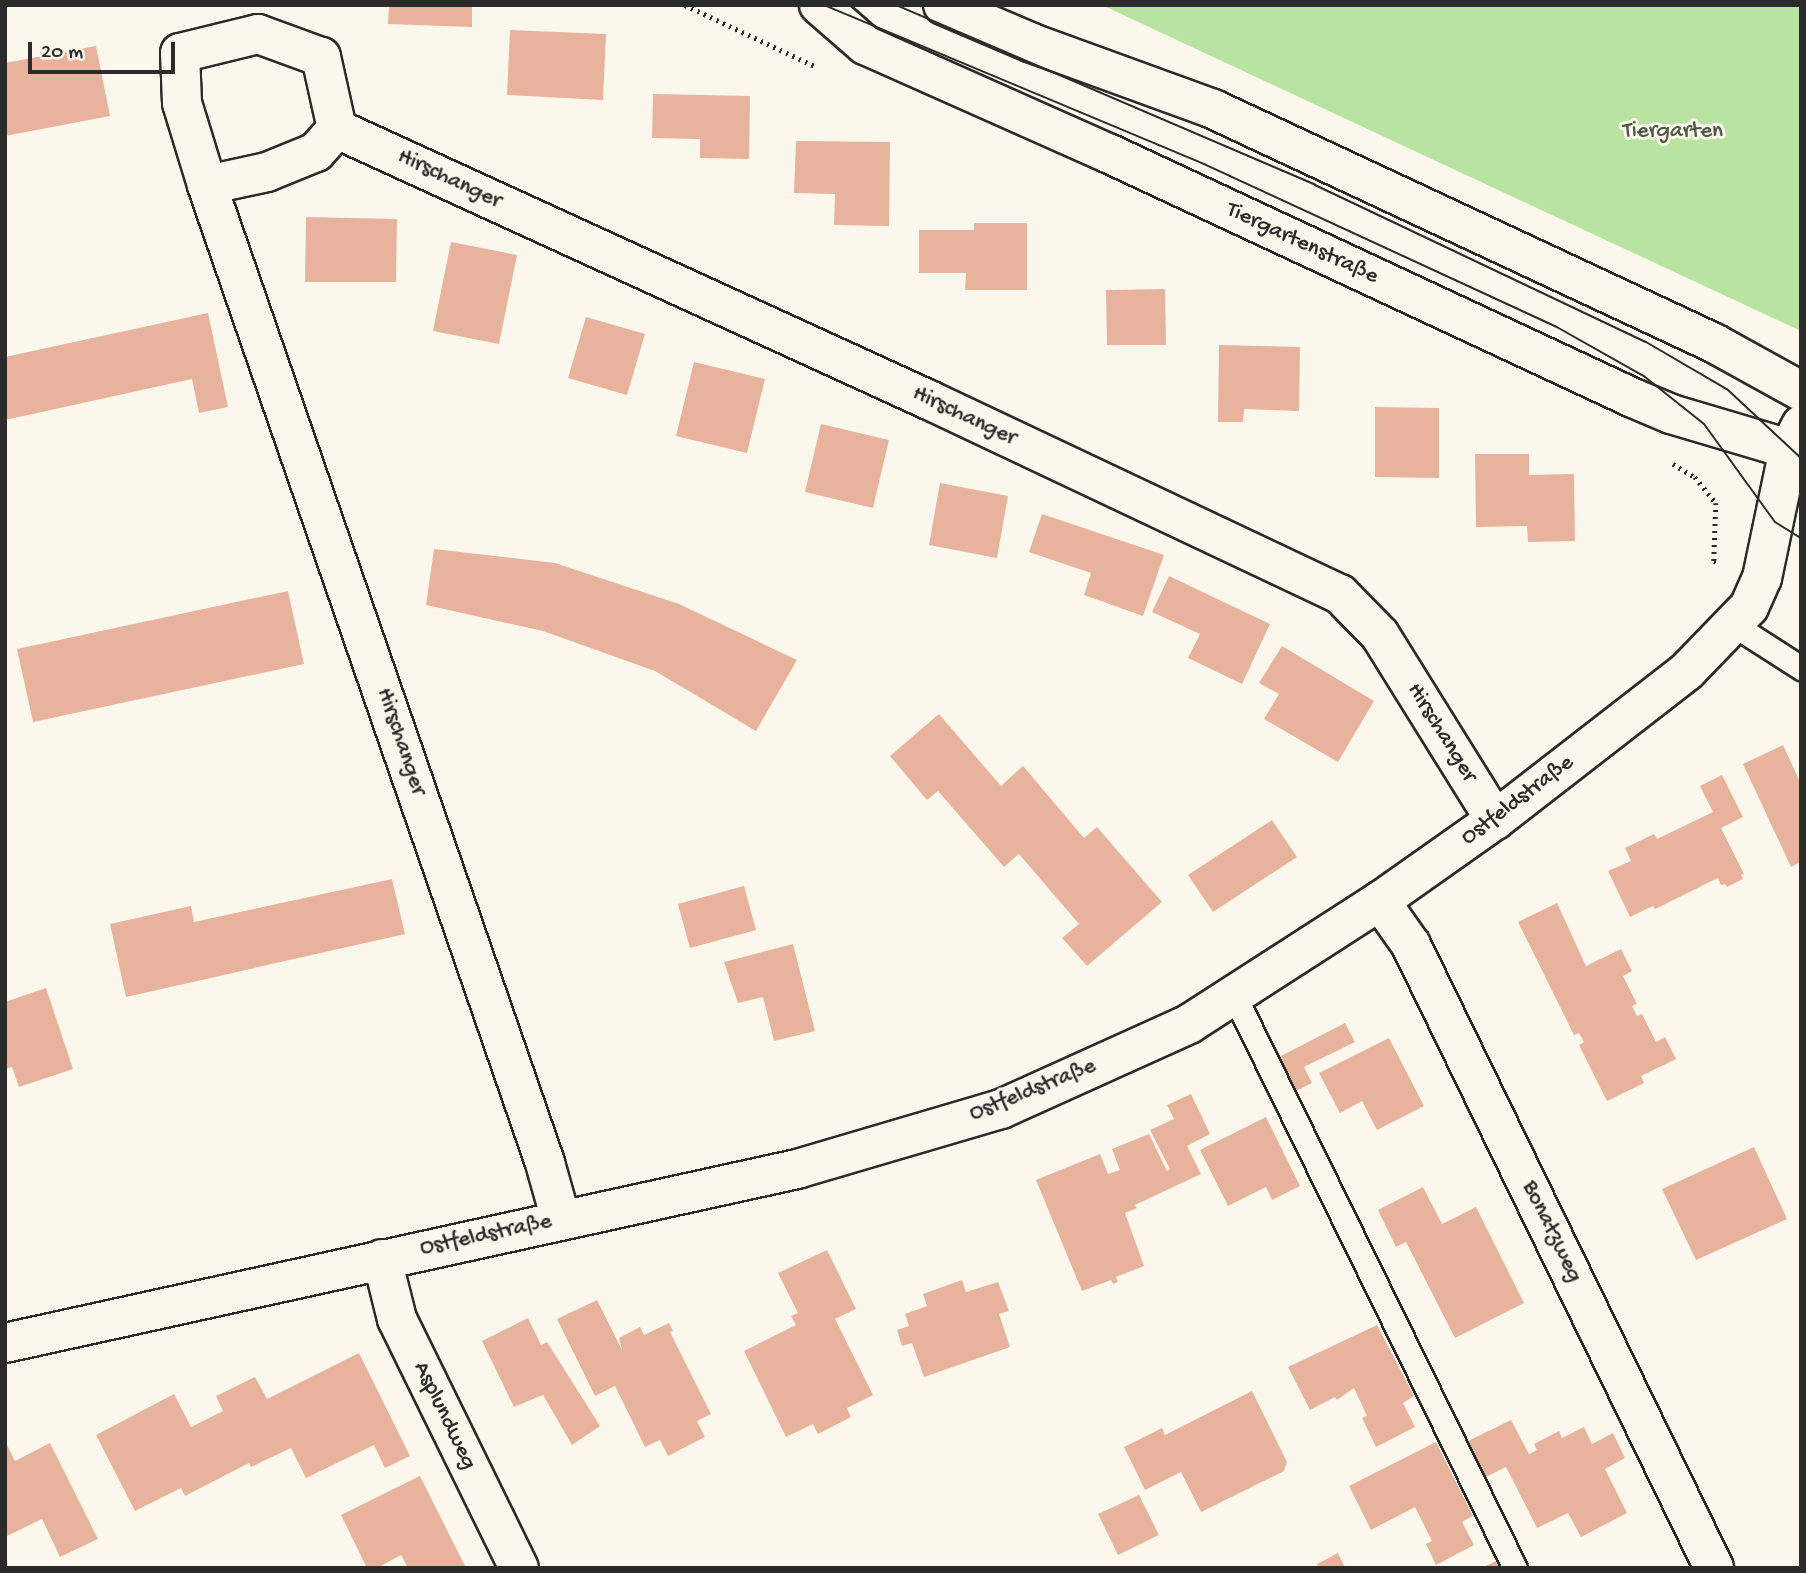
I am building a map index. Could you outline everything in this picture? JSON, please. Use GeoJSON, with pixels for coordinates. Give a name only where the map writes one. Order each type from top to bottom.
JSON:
{"type":"FeatureCollection","features":[{"type":"Feature","properties":{"kind":"street","name":"Tiergartenstraße"},"geometry":{"type":"LineString","coordinates":[[819,5],[865,45],[1110,154],[1633,398],[1671,414],[1797,441]]}},
{"type":"Feature","properties":{"kind":"street"},"geometry":{"type":"LineString","coordinates":[[943,5],[1032,43],[1213,109],[1714,343],[1801,391]]}},
{"type":"Feature","properties":{"kind":"street","name":"Hirschanger"},"geometry":{"type":"LineString","coordinates":[[561,1220],[545,1163],[207,185],[182,103],[180,53],[258,34],[321,57],[337,129],[929,400],[1340,594],[1380,635],[1495,820]]}},
{"type":"Feature","properties":{"kind":"street"},"geometry":{"type":"LineString","coordinates":[[207,185],[267,172],[316,152],[337,129]]}},
{"type":"Feature","properties":{"kind":"street","name":"Ostfeldstraße"},"geometry":{"type":"LineString","coordinates":[[5,1343],[796,1168],[1001,1109],[1189,1024],[1380,901],[1495,820],[1687,671],[1749,607],[1762,578],[1797,441]]}},
{"type":"Feature","properties":{"kind":"street","name":"Bonatzweg"},"geometry":{"type":"LineString","coordinates":[[1380,901],[1411,945],[1714,1568]]}},
{"type":"Feature","properties":{"kind":"street","name":"Asplundweg"},"geometry":{"type":"LineString","coordinates":[[382,1259],[397,1319],[520,1568]]}},
{"type":"Feature","properties":{"kind":"lane"},"geometry":{"type":"LineString","coordinates":[[1734,625],[1796,665],[1801,685]]}},
{"type":"Feature","properties":{"kind":"lane"},"geometry":{"type":"LineString","coordinates":[[1234,995],[1515,1568]]}},
{"type":"Feature","properties":{"kind":"green space","name":"Tiergarten"},"geometry":{"type":"Polygon","coordinates":[[[1102,5],[1801,5],[1801,331],[1376,133],[1102,5]]]}},
{"type":"Feature","properties":{"kind":"building"},"geometry":{"type":"Polygon","coordinates":[[[389,5],[472,5],[472,27],[388,24],[389,5]]]}},
{"type":"Feature","properties":{"kind":"building"},"geometry":{"type":"Polygon","coordinates":[[[510,30],[606,34],[603,100],[507,95],[510,30]]]}},
{"type":"Feature","properties":{"kind":"building"},"geometry":{"type":"Polygon","coordinates":[[[96,46],[110,116],[5,136],[5,63],[96,46]]]}},
{"type":"Feature","properties":{"kind":"building"},"geometry":{"type":"Polygon","coordinates":[[[653,94],[750,96],[749,159],[700,158],[700,139],[652,138],[653,94]]]}},
{"type":"Feature","properties":{"kind":"building"},"geometry":{"type":"Polygon","coordinates":[[[796,141],[890,142],[889,226],[834,225],[835,194],[794,193],[796,141]]]}},
{"type":"Feature","properties":{"kind":"building"},"geometry":{"type":"Polygon","coordinates":[[[306,217],[397,219],[396,282],[305,282],[306,217]]]}},
{"type":"Feature","properties":{"kind":"building"},"geometry":{"type":"Polygon","coordinates":[[[974,223],[1027,223],[1027,290],[965,290],[966,273],[919,273],[919,230],[974,230],[974,223]]]}},
{"type":"Feature","properties":{"kind":"building"},"geometry":{"type":"Polygon","coordinates":[[[451,242],[517,255],[499,344],[433,331],[451,242]]]}},
{"type":"Feature","properties":{"kind":"building"},"geometry":{"type":"Polygon","coordinates":[[[1165,289],[1166,345],[1107,345],[1106,290],[1165,289]]]}},
{"type":"Feature","properties":{"kind":"building"},"geometry":{"type":"Polygon","coordinates":[[[208,313],[228,407],[199,413],[192,379],[5,420],[5,357],[208,313]]]}},
{"type":"Feature","properties":{"kind":"building"},"geometry":{"type":"Polygon","coordinates":[[[586,317],[645,334],[627,395],[568,378],[586,317]]]}},
{"type":"Feature","properties":{"kind":"building"},"geometry":{"type":"Polygon","coordinates":[[[1219,345],[1300,347],[1299,411],[1244,409],[1243,422],[1218,422],[1219,345]]]}},
{"type":"Feature","properties":{"kind":"building"},"geometry":{"type":"Polygon","coordinates":[[[694,362],[765,379],[747,453],[676,436],[694,362]]]}},
{"type":"Feature","properties":{"kind":"building"},"geometry":{"type":"Polygon","coordinates":[[[1375,407],[1439,408],[1439,478],[1375,477],[1375,407]]]}},
{"type":"Feature","properties":{"kind":"building"},"geometry":{"type":"Polygon","coordinates":[[[821,424],[889,440],[873,508],[805,492],[821,424]]]}},
{"type":"Feature","properties":{"kind":"building"},"geometry":{"type":"Polygon","coordinates":[[[1475,454],[1529,454],[1529,475],[1574,474],[1575,541],[1528,542],[1527,526],[1476,527],[1475,454]]]}},
{"type":"Feature","properties":{"kind":"building"},"geometry":{"type":"Polygon","coordinates":[[[940,483],[1008,496],[997,558],[929,545],[940,483]]]}},
{"type":"Feature","properties":{"kind":"building"},"geometry":{"type":"Polygon","coordinates":[[[1042,514],[1164,555],[1143,616],[1084,595],[1091,573],[1029,552],[1042,514]]]}},
{"type":"Feature","properties":{"kind":"building"},"geometry":{"type":"Polygon","coordinates":[[[434,549],[555,563],[679,604],[797,660],[756,731],[655,671],[543,631],[426,605],[434,549]]]}},
{"type":"Feature","properties":{"kind":"building"},"geometry":{"type":"Polygon","coordinates":[[[1169,576],[1270,624],[1242,684],[1188,658],[1200,634],[1152,612],[1169,576]]]}},
{"type":"Feature","properties":{"kind":"building"},"geometry":{"type":"Polygon","coordinates":[[[288,591],[304,664],[33,722],[17,649],[288,591]]]}},
{"type":"Feature","properties":{"kind":"building"},"geometry":{"type":"Polygon","coordinates":[[[1282,646],[1374,701],[1338,762],[1264,719],[1279,694],[1259,683],[1282,646]]]}},
{"type":"Feature","properties":{"kind":"building"},"geometry":{"type":"Polygon","coordinates":[[[939,714],[1001,786],[1023,766],[1084,838],[1097,827],[1162,902],[1087,966],[1062,938],[1079,924],[1019,854],[1004,867],[938,791],[927,800],[890,756],[939,714]]]}},
{"type":"Feature","properties":{"kind":"building"},"geometry":{"type":"Polygon","coordinates":[[[1783,745],[1801,784],[1801,862],[1791,867],[1743,764],[1783,745]]]}},
{"type":"Feature","properties":{"kind":"building"},"geometry":{"type":"Polygon","coordinates":[[[1722,775],[1743,817],[1721,828],[1744,874],[1741,875],[1743,879],[1727,887],[1725,884],[1721,885],[1718,878],[1655,909],[1653,906],[1630,917],[1608,871],[1631,861],[1625,848],[1654,834],[1657,839],[1713,812],[1700,786],[1722,775]]]}},
{"type":"Feature","properties":{"kind":"building"},"geometry":{"type":"Polygon","coordinates":[[[1272,820],[1297,857],[1213,912],[1188,875],[1272,820]]]}},
{"type":"Feature","properties":{"kind":"building"},"geometry":{"type":"Polygon","coordinates":[[[392,879],[405,934],[126,997],[110,924],[191,906],[194,922],[392,879]]]}},
{"type":"Feature","properties":{"kind":"building"},"geometry":{"type":"Polygon","coordinates":[[[744,886],[756,930],[690,948],[678,904],[744,886]]]}},
{"type":"Feature","properties":{"kind":"building"},"geometry":{"type":"Polygon","coordinates":[[[1557,903],[1586,966],[1621,949],[1632,971],[1623,976],[1637,1004],[1632,1006],[1637,1016],[1642,1014],[1656,1042],[1665,1037],[1676,1059],[1641,1076],[1644,1083],[1607,1101],[1579,1045],[1584,1042],[1579,1033],[1574,1035],[1518,922],[1557,903]]]}},
{"type":"Feature","properties":{"kind":"building"},"geometry":{"type":"Polygon","coordinates":[[[793,944],[815,1031],[774,1041],[763,997],[738,1003],[724,962],[793,944]]]}},
{"type":"Feature","properties":{"kind":"building"},"geometry":{"type":"Polygon","coordinates":[[[46,988],[73,1069],[19,1087],[12,1067],[5,1069],[5,1002],[46,988]]]}},
{"type":"Feature","properties":{"kind":"building"},"geometry":{"type":"Polygon","coordinates":[[[1345,1023],[1355,1042],[1304,1067],[1312,1083],[1294,1092],[1277,1058],[1345,1023]]]}},
{"type":"Feature","properties":{"kind":"building"},"geometry":{"type":"Polygon","coordinates":[[[1389,1038],[1424,1106],[1377,1130],[1362,1101],[1340,1113],[1319,1073],[1389,1038]]]}},
{"type":"Feature","properties":{"kind":"building"},"geometry":{"type":"Polygon","coordinates":[[[1191,1094],[1210,1134],[1187,1146],[1201,1174],[1135,1205],[1137,1208],[1125,1213],[1144,1266],[1116,1277],[1118,1282],[1113,1284],[1111,1280],[1082,1291],[1036,1180],[1100,1154],[1108,1174],[1120,1170],[1112,1149],[1149,1134],[1167,1171],[1170,1169],[1150,1130],[1174,1119],[1167,1105],[1191,1094]]]}},
{"type":"Feature","properties":{"kind":"building"},"geometry":{"type":"Polygon","coordinates":[[[1266,1117],[1300,1186],[1272,1200],[1266,1187],[1228,1206],[1200,1150],[1266,1117]]]}},
{"type":"Feature","properties":{"kind":"building"},"geometry":{"type":"Polygon","coordinates":[[[1754,1147],[1787,1219],[1696,1260],[1662,1189],[1754,1147]]]}},
{"type":"Feature","properties":{"kind":"building"},"geometry":{"type":"Polygon","coordinates":[[[1423,1187],[1442,1224],[1476,1207],[1524,1303],[1455,1338],[1406,1242],[1396,1247],[1378,1210],[1423,1187]]]}},
{"type":"Feature","properties":{"kind":"building"},"geometry":{"type":"Polygon","coordinates":[[[827,1250],[856,1309],[835,1319],[873,1395],[847,1408],[851,1417],[818,1434],[813,1424],[786,1437],[744,1351],[796,1325],[791,1316],[798,1313],[778,1273],[827,1250]]]}},
{"type":"Feature","properties":{"kind":"building"},"geometry":{"type":"Polygon","coordinates":[[[962,1280],[966,1292],[998,1282],[1009,1311],[999,1314],[1010,1347],[924,1377],[912,1343],[902,1346],[897,1330],[909,1326],[905,1314],[927,1306],[923,1294],[962,1280]]]}},
{"type":"Feature","properties":{"kind":"building"},"geometry":{"type":"Polygon","coordinates":[[[597,1300],[622,1350],[619,1338],[640,1327],[644,1335],[669,1323],[673,1331],[670,1332],[711,1414],[697,1421],[705,1437],[668,1456],[660,1440],[645,1447],[615,1386],[595,1396],[557,1319],[597,1300]]]}},
{"type":"Feature","properties":{"kind":"building"},"geometry":{"type":"Polygon","coordinates":[[[528,1318],[541,1345],[547,1342],[600,1426],[572,1445],[543,1395],[514,1407],[482,1341],[528,1318]]]}},
{"type":"Feature","properties":{"kind":"building"},"geometry":{"type":"Polygon","coordinates":[[[1377,1325],[1414,1396],[1403,1403],[1415,1427],[1376,1447],[1362,1418],[1367,1416],[1354,1388],[1337,1400],[1335,1397],[1310,1410],[1288,1367],[1377,1325]]]}},
{"type":"Feature","properties":{"kind":"building"},"geometry":{"type":"Polygon","coordinates":[[[359,1353],[410,1456],[385,1468],[374,1445],[306,1478],[291,1448],[251,1467],[249,1463],[185,1496],[181,1488],[135,1511],[96,1435],[174,1394],[191,1427],[223,1411],[216,1396],[255,1377],[267,1399],[359,1353]]]}},
{"type":"Feature","properties":{"kind":"building"},"geometry":{"type":"Polygon","coordinates":[[[1252,1391],[1287,1462],[1284,1471],[1201,1512],[1181,1472],[1145,1490],[1124,1447],[1162,1428],[1165,1435],[1252,1391]]]}},
{"type":"Feature","properties":{"kind":"building"},"geometry":{"type":"Polygon","coordinates":[[[1511,1420],[1529,1454],[1537,1450],[1534,1444],[1559,1431],[1562,1438],[1584,1427],[1592,1444],[1613,1433],[1625,1458],[1605,1469],[1627,1513],[1581,1537],[1568,1513],[1537,1528],[1506,1467],[1486,1477],[1468,1441],[1511,1420]]]}},
{"type":"Feature","properties":{"kind":"building"},"geometry":{"type":"Polygon","coordinates":[[[5,1441],[15,1461],[50,1443],[98,1539],[60,1557],[42,1519],[5,1537],[5,1441]]]}},
{"type":"Feature","properties":{"kind":"building"},"geometry":{"type":"Polygon","coordinates":[[[1436,1442],[1473,1516],[1462,1522],[1474,1545],[1436,1565],[1426,1544],[1432,1541],[1415,1507],[1371,1530],[1349,1486],[1436,1442]]]}},
{"type":"Feature","properties":{"kind":"building"},"geometry":{"type":"Polygon","coordinates":[[[420,1476],[466,1568],[408,1568],[401,1555],[377,1568],[367,1568],[341,1515],[420,1476]]]}},
{"type":"Feature","properties":{"kind":"building"},"geometry":{"type":"Polygon","coordinates":[[[1139,1495],[1159,1535],[1118,1555],[1098,1514],[1139,1495]]]}},
{"type":"Feature","properties":{"kind":"building"},"geometry":{"type":"Polygon","coordinates":[[[1338,1553],[1345,1568],[1319,1568],[1317,1564],[1338,1553]]]}},
{"type":"Feature","properties":{"kind":"building"},"geometry":{"type":"Polygon","coordinates":[[[1496,1561],[1499,1568],[1482,1568],[1496,1561]]]}},
{"type":"Feature","properties":{"kind":"tram line"},"geometry":{"type":"LineString","coordinates":[[824,5],[1204,164],[1555,326],[1645,377],[1704,424],[1775,522],[1801,538]]}},
{"type":"Feature","properties":{"kind":"tram line"},"geometry":{"type":"LineString","coordinates":[[896,5],[1315,185],[1646,342],[1728,390],[1801,458]]}}]}
